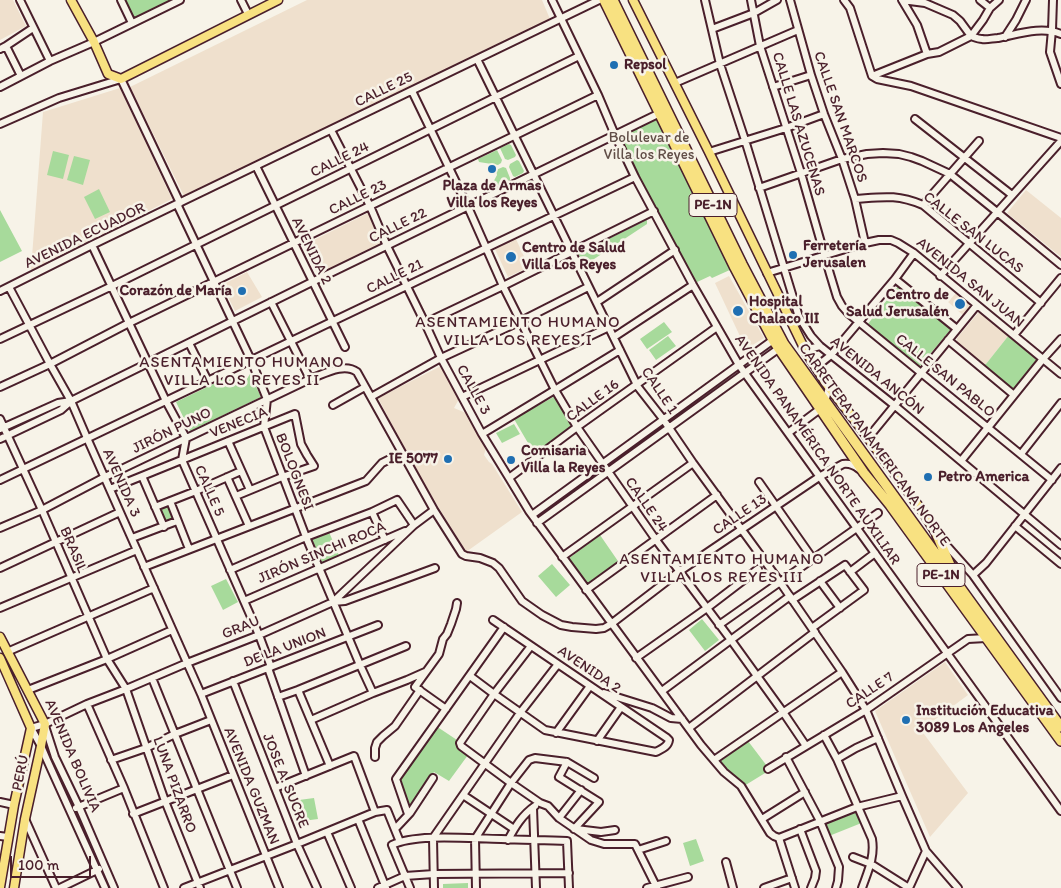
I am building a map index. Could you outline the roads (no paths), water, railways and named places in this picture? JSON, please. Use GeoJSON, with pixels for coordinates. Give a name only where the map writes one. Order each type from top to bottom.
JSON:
{"type":"FeatureCollection","features":[{"type":"Feature","properties":{"kind":"highway","name":"CARRETERA PANAMERICANA NORTE"},"geometry":{"type":"LineString","coordinates":[[604,0],[731,259],[778,349],[959,586],[1061,727]]}},
{"type":"Feature","properties":{"kind":"highway","name":"CARRETERA PANAMERICANA NORTE"},"geometry":{"type":"LineString","coordinates":[[613,0],[779,336],[864,473],[895,512],[1061,741]]}},
{"type":"Feature","properties":{"kind":"highway"},"geometry":{"type":"LineString","coordinates":[[938,535],[959,586]]}},
{"type":"Feature","properties":{"kind":"main road"},"geometry":{"type":"LineString","coordinates":[[70,0],[94,42],[108,74],[121,79],[278,0]]}},
{"type":"Feature","properties":{"kind":"main road"},"geometry":{"type":"LineString","coordinates":[[634,0],[805,350],[829,387],[924,512],[938,535]]}},
{"type":"Feature","properties":{"kind":"main road","name":"AVENIDA BOLIVIA"},"geometry":{"type":"LineString","coordinates":[[0,637],[44,724]]}},
{"type":"Feature","properties":{"kind":"main road","name":"AVENIDA BOLIVIA"},"geometry":{"type":"LineString","coordinates":[[0,658],[2,671],[30,728]]}},
{"type":"Feature","properties":{"kind":"main road","name":"PERÚ"},"geometry":{"type":"LineString","coordinates":[[14,888],[25,819],[44,724]]}},
{"type":"Feature","properties":{"kind":"main road","name":"PERÚ"},"geometry":{"type":"LineString","coordinates":[[0,887],[2,868],[30,728]]}},
{"type":"Feature","properties":{"kind":"street"},"geometry":{"type":"LineString","coordinates":[[20,0],[50,61]]}},
{"type":"Feature","properties":{"kind":"street"},"geometry":{"type":"LineString","coordinates":[[121,0],[132,23]]}},
{"type":"Feature","properties":{"kind":"street"},"geometry":{"type":"LineString","coordinates":[[0,87],[50,61],[180,0]]}},
{"type":"Feature","properties":{"kind":"street"},"geometry":{"type":"LineString","coordinates":[[241,0],[248,14]]}},
{"type":"Feature","properties":{"kind":"street","name":"AVENIDA PANAMÉRICA NORTE AUXILIAR"},"geometry":{"type":"LineString","coordinates":[[552,0],[635,177],[693,285],[739,365],[1061,811]]}},
{"type":"Feature","properties":{"kind":"street","name":"CALLE 25"},"geometry":{"type":"LineString","coordinates":[[179,204],[599,0]]}},
{"type":"Feature","properties":{"kind":"street","name":"AVENIDA ANCÓN"},"geometry":{"type":"LineString","coordinates":[[705,0],[720,64],[783,268],[799,317],[810,336],[1061,545]]}},
{"type":"Feature","properties":{"kind":"street","name":"CALLE LAS AZUCENAS"},"geometry":{"type":"LineString","coordinates":[[751,0],[760,46],[801,173],[825,256]]}},
{"type":"Feature","properties":{"kind":"street"},"geometry":{"type":"LineString","coordinates":[[712,29],[754,13],[777,0]]}},
{"type":"Feature","properties":{"kind":"street","name":"CALLE SAN MARCOS"},"geometry":{"type":"LineString","coordinates":[[790,0],[811,75],[855,199],[866,243]]}},
{"type":"Feature","properties":{"kind":"street"},"geometry":{"type":"LineString","coordinates":[[844,0],[850,8],[872,76],[883,81],[910,86],[1061,140],[940,276]]}},
{"type":"Feature","properties":{"kind":"street"},"geometry":{"type":"LineString","coordinates":[[902,0],[917,25],[927,54]]}},
{"type":"Feature","properties":{"kind":"street"},"geometry":{"type":"LineString","coordinates":[[902,0],[925,1],[953,15],[971,36],[983,39],[1042,30],[1052,30],[1061,34]]}},
{"type":"Feature","properties":{"kind":"street"},"geometry":{"type":"LineString","coordinates":[[980,0],[990,8]]}},
{"type":"Feature","properties":{"kind":"street"},"geometry":{"type":"LineString","coordinates":[[872,76],[927,54],[939,52],[971,36],[990,8],[999,0]]}},
{"type":"Feature","properties":{"kind":"street"},"geometry":{"type":"LineString","coordinates":[[1005,36],[1026,0]]}},
{"type":"Feature","properties":{"kind":"street"},"geometry":{"type":"LineString","coordinates":[[1053,0],[1050,52],[1061,84]]}},
{"type":"Feature","properties":{"kind":"street"},"geometry":{"type":"LineString","coordinates":[[21,76],[3,47],[33,28]]}},
{"type":"Feature","properties":{"kind":"street"},"geometry":{"type":"LineString","coordinates":[[675,83],[798,30]]}},
{"type":"Feature","properties":{"kind":"street","name":"CALLE 24"},"geometry":{"type":"LineString","coordinates":[[0,339],[196,245],[579,56]]}},
{"type":"Feature","properties":{"kind":"street","name":"CALLE 1"},"geometry":{"type":"LineString","coordinates":[[478,59],[637,384],[780,582],[842,672],[866,710],[926,851],[958,888]]}},
{"type":"Feature","properties":{"kind":"street"},"geometry":{"type":"LineString","coordinates":[[773,87],[811,75]]}},
{"type":"Feature","properties":{"kind":"street"},"geometry":{"type":"LineString","coordinates":[[0,124],[59,98],[121,79]]}},
{"type":"Feature","properties":{"kind":"street","name":"BOLOGNESI"},"geometry":{"type":"LineString","coordinates":[[121,79],[196,245],[251,360],[266,399],[264,427],[282,477],[319,569],[373,693]]}},
{"type":"Feature","properties":{"kind":"street","name":"CALLE 24"},"geometry":{"type":"LineString","coordinates":[[412,91],[540,360],[577,427],[656,540],[731,640],[806,746]]}},
{"type":"Feature","properties":{"kind":"street","name":"CALLE 23"},"geometry":{"type":"LineString","coordinates":[[0,387],[598,95]]}},
{"type":"Feature","properties":{"kind":"street","name":"CALLE 22"},"geometry":{"type":"LineString","coordinates":[[71,400],[660,113]]}},
{"type":"Feature","properties":{"kind":"street"},"geometry":{"type":"LineString","coordinates":[[709,152],[824,114]]}},
{"type":"Feature","properties":{"kind":"street"},"geometry":{"type":"LineString","coordinates":[[915,119],[1012,195]]}},
{"type":"Feature","properties":{"kind":"street","name":"CALLE 3"},"geometry":{"type":"LineString","coordinates":[[331,130],[370,206],[387,246],[426,323],[441,358],[482,434],[537,523],[688,728],[724,772],[741,786],[770,833],[779,838]]}},
{"type":"Feature","properties":{"kind":"street"},"geometry":{"type":"LineString","coordinates":[[923,206],[979,141]]}},
{"type":"Feature","properties":{"kind":"street"},"geometry":{"type":"LineString","coordinates":[[759,188],[842,159],[867,154],[899,154],[922,161],[950,174],[1061,265]]}},
{"type":"Feature","properties":{"kind":"street","name":"AVENIDA 2"},"geometry":{"type":"LineString","coordinates":[[256,166],[345,347]]}},
{"type":"Feature","properties":{"kind":"street","name":"CALLE 21"},"geometry":{"type":"LineString","coordinates":[[0,480],[635,177]]}},
{"type":"Feature","properties":{"kind":"street","name":"CALLE SAN LUCAS"},"geometry":{"type":"LineString","coordinates":[[855,199],[897,197],[923,206],[1041,303]]}},
{"type":"Feature","properties":{"kind":"street","name":"AVENIDA ECUADOR"},"geometry":{"type":"LineString","coordinates":[[0,291],[179,204]]}},
{"type":"Feature","properties":{"kind":"street"},"geometry":{"type":"LineString","coordinates":[[426,323],[654,211]]}},
{"type":"Feature","properties":{"kind":"street","name":"AVENIDA SAN JUAN"},"geometry":{"type":"LineString","coordinates":[[767,273],[866,243],[891,240],[914,254],[1061,374]]}},
{"type":"Feature","properties":{"kind":"street"},"geometry":{"type":"LineString","coordinates":[[92,245],[166,401],[186,438]]}},
{"type":"Feature","properties":{"kind":"street"},"geometry":{"type":"LineString","coordinates":[[597,302],[675,250]]}},
{"type":"Feature","properties":{"kind":"street"},"geometry":{"type":"LineString","coordinates":[[816,368],[831,355],[914,254]]}},
{"type":"Feature","properties":{"kind":"street","name":"CALLE SAN PABLO"},"geometry":{"type":"LineString","coordinates":[[825,256],[837,297],[849,314],[1052,480]]}},
{"type":"Feature","properties":{"kind":"street"},"geometry":{"type":"LineString","coordinates":[[1014,335],[1061,278]]}},
{"type":"Feature","properties":{"kind":"street"},"geometry":{"type":"LineString","coordinates":[[895,279],[957,329]]}},
{"type":"Feature","properties":{"kind":"street"},"geometry":{"type":"LineString","coordinates":[[614,337],[693,285]]}},
{"type":"Feature","properties":{"kind":"street","name":"AVENIDA 3"},"geometry":{"type":"LineString","coordinates":[[9,287],[71,400],[201,694]]}},
{"type":"Feature","properties":{"kind":"street"},"geometry":{"type":"LineString","coordinates":[[371,396],[441,358],[588,287]]}},
{"type":"Feature","properties":{"kind":"street"},"geometry":{"type":"LineString","coordinates":[[271,302],[310,379]]}},
{"type":"Feature","properties":{"kind":"street"},"geometry":{"type":"LineString","coordinates":[[868,438],[976,305]]}},
{"type":"Feature","properties":{"kind":"street"},"geometry":{"type":"LineString","coordinates":[[462,397],[609,327]]}},
{"type":"Feature","properties":{"kind":"street","name":"CALLE 16"},"geometry":{"type":"LineString","coordinates":[[509,478],[717,327]]}},
{"type":"Feature","properties":{"kind":"street"},"geometry":{"type":"LineString","coordinates":[[961,462],[1061,339]]}},
{"type":"Feature","properties":{"kind":"street"},"geometry":{"type":"LineString","coordinates":[[532,515],[773,340]]}},
{"type":"Feature","properties":{"kind":"street"},"geometry":{"type":"LineString","coordinates":[[948,340],[1014,395]]}},
{"type":"Feature","properties":{"kind":"street"},"geometry":{"type":"LineString","coordinates":[[189,343],[208,381]]}},
{"type":"Feature","properties":{"kind":"street"},"geometry":{"type":"LineString","coordinates":[[805,350],[820,346]]}},
{"type":"Feature","properties":{"kind":"street"},"geometry":{"type":"LineString","coordinates":[[537,523],[778,349]]}},
{"type":"Feature","properties":{"kind":"street"},"geometry":{"type":"LineString","coordinates":[[482,434],[620,350]]}},
{"type":"Feature","properties":{"kind":"street","name":"JIRÓN PUNO"},"geometry":{"type":"LineString","coordinates":[[0,528],[42,510],[105,477],[310,379],[340,368],[349,368],[357,372],[366,387]]}},
{"type":"Feature","properties":{"kind":"street"},"geometry":{"type":"LineString","coordinates":[[334,405],[366,387],[434,510],[462,554],[493,563],[499,568],[522,601],[562,625],[596,629],[604,628],[611,624]]}},
{"type":"Feature","properties":{"kind":"street"},"geometry":{"type":"LineString","coordinates":[[788,433],[823,406],[829,387]]}},
{"type":"Feature","properties":{"kind":"street"},"geometry":{"type":"LineString","coordinates":[[2,428],[58,403],[71,400]]}},
{"type":"Feature","properties":{"kind":"street"},"geometry":{"type":"LineString","coordinates":[[0,439],[61,410],[71,400]]}},
{"type":"Feature","properties":{"kind":"street"},"geometry":{"type":"LineString","coordinates":[[1021,454],[1061,403]]}},
{"type":"Feature","properties":{"kind":"street","name":"VENECIA"},"geometry":{"type":"LineString","coordinates":[[110,489],[295,414],[301,444],[314,466],[282,477]]}},
{"type":"Feature","properties":{"kind":"street","name":"BRASIL"},"geometry":{"type":"LineString","coordinates":[[0,419],[2,428],[8,435],[107,659],[126,689]]}},
{"type":"Feature","properties":{"kind":"street","name":"CALLE 5"},"geometry":{"type":"LineString","coordinates":[[186,438],[182,460],[259,635],[306,776]]}},
{"type":"Feature","properties":{"kind":"street"},"geometry":{"type":"LineString","coordinates":[[228,441],[250,490]]}},
{"type":"Feature","properties":{"kind":"street"},"geometry":{"type":"LineString","coordinates":[[144,567],[366,481],[382,463],[402,452]]}},
{"type":"Feature","properties":{"kind":"street"},"geometry":{"type":"LineString","coordinates":[[562,557],[693,463]]}},
{"type":"Feature","properties":{"kind":"street","name":"CALLE 13"},"geometry":{"type":"LineString","coordinates":[[611,624],[680,572],[819,477],[839,466],[847,464],[855,466],[864,473]]}},
{"type":"Feature","properties":{"kind":"street"},"geometry":{"type":"LineString","coordinates":[[973,575],[986,563],[1061,468]]}},
{"type":"Feature","properties":{"kind":"street"},"geometry":{"type":"LineString","coordinates":[[155,507],[241,471]]}},
{"type":"Feature","properties":{"kind":"street"},"geometry":{"type":"LineString","coordinates":[[142,476],[164,526]]}},
{"type":"Feature","properties":{"kind":"street"},"geometry":{"type":"LineString","coordinates":[[227,477],[248,526]]}},
{"type":"Feature","properties":{"kind":"street"},"geometry":{"type":"LineString","coordinates":[[236,496],[282,477]]}},
{"type":"Feature","properties":{"kind":"street"},"geometry":{"type":"LineString","coordinates":[[759,482],[813,559]]}},
{"type":"Feature","properties":{"kind":"street"},"geometry":{"type":"LineString","coordinates":[[586,590],[717,495]]}},
{"type":"Feature","properties":{"kind":"street"},"geometry":{"type":"LineString","coordinates":[[230,570],[397,500],[413,527]]}},
{"type":"Feature","properties":{"kind":"street"},"geometry":{"type":"LineString","coordinates":[[170,501],[189,550]]}},
{"type":"Feature","properties":{"kind":"street","name":"GRAU"},"geometry":{"type":"LineString","coordinates":[[30,728],[44,724],[87,704],[259,635],[333,602],[413,527],[434,510]]}},
{"type":"Feature","properties":{"kind":"street"},"geometry":{"type":"LineString","coordinates":[[0,568],[120,512]]}},
{"type":"Feature","properties":{"kind":"street"},"geometry":{"type":"LineString","coordinates":[[372,512],[385,540]]}},
{"type":"Feature","properties":{"kind":"street"},"geometry":{"type":"LineString","coordinates":[[720,625],[878,513]]}},
{"type":"Feature","properties":{"kind":"street"},"geometry":{"type":"LineString","coordinates":[[132,538],[177,521]]}},
{"type":"Feature","properties":{"kind":"street"},"geometry":{"type":"LineString","coordinates":[[1015,526],[1061,564]]}},
{"type":"Feature","properties":{"kind":"street","name":"JIRÓN SINCHI ROCA"},"geometry":{"type":"LineString","coordinates":[[244,601],[413,527]]}},
{"type":"Feature","properties":{"kind":"street"},"geometry":{"type":"LineString","coordinates":[[938,535],[973,575],[1061,698]]}},
{"type":"Feature","properties":{"kind":"street"},"geometry":{"type":"LineString","coordinates":[[0,608],[137,550]]}},
{"type":"Feature","properties":{"kind":"street"},"geometry":{"type":"LineString","coordinates":[[850,572],[875,553]]}},
{"type":"Feature","properties":{"kind":"street"},"geometry":{"type":"LineString","coordinates":[[662,691],[791,598],[845,565],[864,590],[688,728]]}},
{"type":"Feature","properties":{"kind":"street"},"geometry":{"type":"LineString","coordinates":[[333,602],[345,601],[434,568]]}},
{"type":"Feature","properties":{"kind":"street"},"geometry":{"type":"LineString","coordinates":[[636,658],[758,569]]}},
{"type":"Feature","properties":{"kind":"street"},"geometry":{"type":"LineString","coordinates":[[820,581],[840,608]]}},
{"type":"Feature","properties":{"kind":"street"},"geometry":{"type":"LineString","coordinates":[[7,652],[154,588]]}},
{"type":"Feature","properties":{"kind":"street"},"geometry":{"type":"LineString","coordinates":[[446,709],[415,687],[439,654],[442,639],[451,624],[456,610],[456,603]]}},
{"type":"Feature","properties":{"kind":"street","name":"AVENIDA 2"},"geometry":{"type":"LineString","coordinates":[[493,620],[669,740],[667,745],[656,752],[597,741]]}},
{"type":"Feature","properties":{"kind":"street","name":"DE LA UNION"},"geometry":{"type":"LineString","coordinates":[[201,694],[378,625]]}},
{"type":"Feature","properties":{"kind":"street"},"geometry":{"type":"LineString","coordinates":[[408,814],[396,779],[504,627]]}},
{"type":"Feature","properties":{"kind":"street"},"geometry":{"type":"LineString","coordinates":[[28,690],[107,659],[172,630]]}},
{"type":"Feature","properties":{"kind":"street","name":"CALLE 7"},"geometry":{"type":"LineString","coordinates":[[768,769],[866,710],[968,639],[986,638]]}},
{"type":"Feature","properties":{"kind":"street"},"geometry":{"type":"LineString","coordinates":[[278,696],[298,690],[406,646]]}},
{"type":"Feature","properties":{"kind":"street"},"geometry":{"type":"LineString","coordinates":[[531,646],[494,694],[460,743],[461,746],[511,784],[540,803],[548,806],[560,818],[591,840],[604,844],[635,844],[656,887]]}},
{"type":"Feature","properties":{"kind":"street"},"geometry":{"type":"LineString","coordinates":[[434,888],[433,838],[520,714],[558,664]]}},
{"type":"Feature","properties":{"kind":"street"},"geometry":{"type":"LineString","coordinates":[[311,720],[426,672]]}},
{"type":"Feature","properties":{"kind":"street"},"geometry":{"type":"LineString","coordinates":[[714,760],[842,672]]}},
{"type":"Feature","properties":{"kind":"street"},"geometry":{"type":"LineString","coordinates":[[470,676],[520,714],[545,730],[556,733],[597,741],[621,707]]}},
{"type":"Feature","properties":{"kind":"street"},"geometry":{"type":"LineString","coordinates":[[152,678],[237,888]]}},
{"type":"Feature","properties":{"kind":"street","name":"JOSE A. SUCRE"},"geometry":{"type":"LineString","coordinates":[[233,681],[274,788],[317,888]]}},
{"type":"Feature","properties":{"kind":"street"},"geometry":{"type":"LineString","coordinates":[[556,733],[593,688],[652,708],[671,718],[682,719]]}},
{"type":"Feature","properties":{"kind":"street","name":"LUNA PIZARRO"},"geometry":{"type":"LineString","coordinates":[[126,689],[165,801],[199,885]]}},
{"type":"Feature","properties":{"kind":"street"},"geometry":{"type":"LineString","coordinates":[[298,690],[330,766]]}},
{"type":"Feature","properties":{"kind":"street"},"geometry":{"type":"LineString","coordinates":[[376,757],[375,748],[377,742],[395,726],[420,690]]}},
{"type":"Feature","properties":{"kind":"street","name":"AVENIDA GUZMAN"},"geometry":{"type":"LineString","coordinates":[[201,694],[279,888]]}},
{"type":"Feature","properties":{"kind":"street"},"geometry":{"type":"LineString","coordinates":[[87,704],[124,788],[164,888]]}},
{"type":"Feature","properties":{"kind":"street"},"geometry":{"type":"LineString","coordinates":[[111,760],[146,748],[174,734],[211,720]]}},
{"type":"Feature","properties":{"kind":"street","name":"AVENIDA BOLIVIA"},"geometry":{"type":"LineString","coordinates":[[44,724],[55,757],[114,888]]}},
{"type":"Feature","properties":{"kind":"street","name":"AVENIDA BOLIVIA"},"geometry":{"type":"LineString","coordinates":[[30,728],[41,746],[105,888]]}},
{"type":"Feature","properties":{"kind":"street"},"geometry":{"type":"LineString","coordinates":[[824,735],[837,759],[872,839],[874,848],[872,864],[862,888]]}},
{"type":"Feature","properties":{"kind":"street"},"geometry":{"type":"LineString","coordinates":[[837,759],[878,738]]}},
{"type":"Feature","properties":{"kind":"street"},"geometry":{"type":"LineString","coordinates":[[274,788],[354,756],[374,812]]}},
{"type":"Feature","properties":{"kind":"street"},"geometry":{"type":"LineString","coordinates":[[476,888],[475,838],[529,760],[535,758],[566,762],[594,778]]}},
{"type":"Feature","properties":{"kind":"street"},"geometry":{"type":"LineString","coordinates":[[786,758],[820,821],[840,867],[836,888]]}},
{"type":"Feature","properties":{"kind":"street"},"geometry":{"type":"LineString","coordinates":[[566,762],[559,777],[599,802],[574,829]]}},
{"type":"Feature","properties":{"kind":"street"},"geometry":{"type":"LineString","coordinates":[[133,814],[233,775]]}},
{"type":"Feature","properties":{"kind":"street"},"geometry":{"type":"LineString","coordinates":[[395,829],[433,778]]}},
{"type":"Feature","properties":{"kind":"street"},"geometry":{"type":"LineString","coordinates":[[70,810],[124,788]]}},
{"type":"Feature","properties":{"kind":"street"},"geometry":{"type":"LineString","coordinates":[[560,818],[581,790]]}},
{"type":"Feature","properties":{"kind":"street"},"geometry":{"type":"LineString","coordinates":[[762,819],[805,792]]}},
{"type":"Feature","properties":{"kind":"street"},"geometry":{"type":"LineString","coordinates":[[463,795],[514,829]]}},
{"type":"Feature","properties":{"kind":"street"},"geometry":{"type":"LineString","coordinates":[[795,888],[779,838],[857,806],[902,796]]}},
{"type":"Feature","properties":{"kind":"street"},"geometry":{"type":"LineString","coordinates":[[0,802],[14,805]]}},
{"type":"Feature","properties":{"kind":"street"},"geometry":{"type":"LineString","coordinates":[[508,840],[520,820],[528,811],[540,803]]}},
{"type":"Feature","properties":{"kind":"street"},"geometry":{"type":"LineString","coordinates":[[533,808],[536,888]]}},
{"type":"Feature","properties":{"kind":"street"},"geometry":{"type":"LineString","coordinates":[[184,888],[199,885],[230,870],[374,812],[387,810],[400,842]]}},
{"type":"Feature","properties":{"kind":"street"},"geometry":{"type":"LineString","coordinates":[[25,819],[56,888]]}},
{"type":"Feature","properties":{"kind":"street"},"geometry":{"type":"LineString","coordinates":[[358,819],[383,887],[405,876],[536,872],[569,873]]}},
{"type":"Feature","properties":{"kind":"street"},"geometry":{"type":"LineString","coordinates":[[574,829],[601,832],[615,830]]}},
{"type":"Feature","properties":{"kind":"street"},"geometry":{"type":"LineString","coordinates":[[800,829],[816,871],[811,888]]}},
{"type":"Feature","properties":{"kind":"street"},"geometry":{"type":"LineString","coordinates":[[327,832],[351,888]]}},
{"type":"Feature","properties":{"kind":"street"},"geometry":{"type":"LineString","coordinates":[[0,836],[8,837]]}},
{"type":"Feature","properties":{"kind":"street"},"geometry":{"type":"LineString","coordinates":[[410,888],[392,846],[400,842],[433,838],[475,838],[567,841],[569,888]]}},
{"type":"Feature","properties":{"kind":"street"},"geometry":{"type":"LineString","coordinates":[[638,850],[666,841]]}},
{"type":"Feature","properties":{"kind":"street"},"geometry":{"type":"LineString","coordinates":[[853,857],[872,864],[909,888],[926,851]]}},
{"type":"Feature","properties":{"kind":"street"},"geometry":{"type":"LineString","coordinates":[[726,862],[733,888]]}},
{"type":"Feature","properties":{"kind":"street"},"geometry":{"type":"LineString","coordinates":[[60,888],[104,866]]}},
{"type":"Feature","properties":{"kind":"street"},"geometry":{"type":"LineString","coordinates":[[647,888],[688,878]]}},
{"type":"Feature","properties":{"kind":"street"},"geometry":{"type":"LineString","coordinates":[[764,888],[792,878]]}},
{"type":"Feature","properties":{"kind":"place","name":"Repsol"},"geometry":{"type":"Point","coordinates":[614,65]}},
{"type":"Feature","properties":{"kind":"place","name":"Plaza de Armas Villa los Reyes"},"geometry":{"type":"Point","coordinates":[492,169]}},
{"type":"Feature","properties":{"kind":"place","name":"Ferretería Jerusalen"},"geometry":{"type":"Point","coordinates":[793,255]}},
{"type":"Feature","properties":{"kind":"place","name":"Centro de Salud Villa Los Reyes"},"geometry":{"type":"Point","coordinates":[511,257]}},
{"type":"Feature","properties":{"kind":"place","name":"Corazón de María"},"geometry":{"type":"Point","coordinates":[242,291]}},
{"type":"Feature","properties":{"kind":"place","name":"Centro de Salud Jerusalén"},"geometry":{"type":"Point","coordinates":[960,304]}},
{"type":"Feature","properties":{"kind":"place","name":"Hospital Chalaco III"},"geometry":{"type":"Point","coordinates":[738,311]}},
{"type":"Feature","properties":{"kind":"place","name":"IE 5077"},"geometry":{"type":"Point","coordinates":[448,459]}},
{"type":"Feature","properties":{"kind":"place","name":"Comisaria Villa la Reyes"},"geometry":{"type":"Point","coordinates":[511,460]}},
{"type":"Feature","properties":{"kind":"place","name":"Petro America"},"geometry":{"type":"Point","coordinates":[928,477]}},
{"type":"Feature","properties":{"kind":"place","name":"Institución Educativa 3089 Los Angeles"},"geometry":{"type":"Point","coordinates":[906,720]}},
{"type":"Feature","properties":{"kind":"district","name":"ASENTAMIENTO HUMANO VILLA LOS REYES I"},"geometry":{"type":"Point","coordinates":[518,332]}},
{"type":"Feature","properties":{"kind":"district","name":"ASENTAMIENTO HUMANO VILLA LOS REYES II"},"geometry":{"type":"Point","coordinates":[242,372]}},
{"type":"Feature","properties":{"kind":"district","name":"ASENTAMIENTO HUMANO VILLA LOS REYES III"},"geometry":{"type":"Point","coordinates":[722,569]}},
{"type":"Feature","properties":{"kind":"park label","name":"Bolulevar de Villa los Reyes"},"geometry":{"type":"Point","coordinates":[649,146]}}]}
